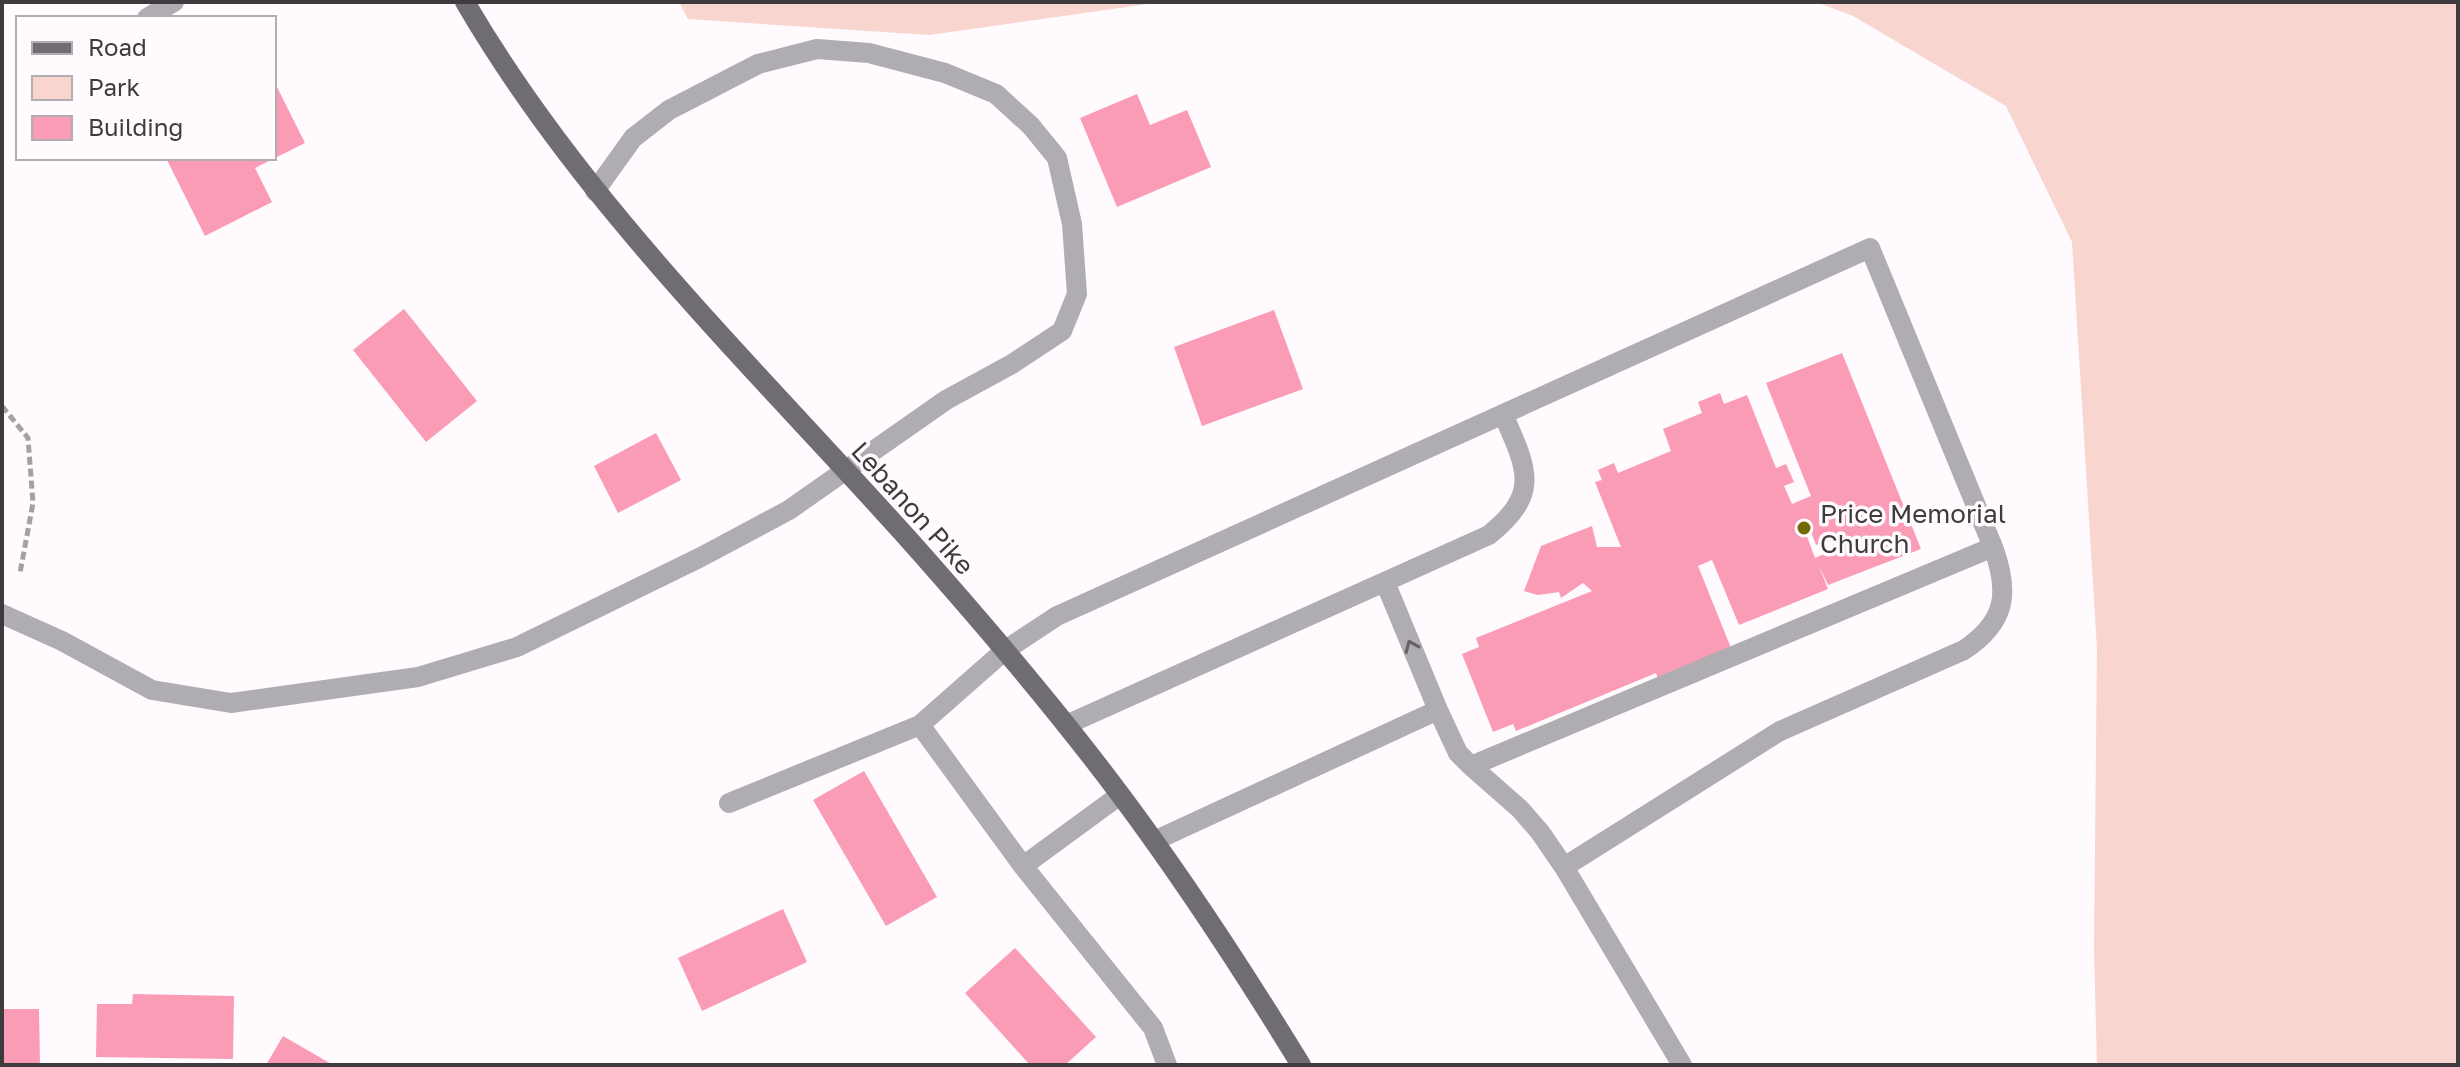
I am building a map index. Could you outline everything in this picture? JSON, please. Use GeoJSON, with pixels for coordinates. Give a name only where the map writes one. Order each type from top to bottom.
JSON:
{"type":"FeatureCollection","features":[{"type":"Feature","properties":{"kind":"main road","name":"Lebanon Pike"},"geometry":{"type":"LineString","coordinates":[[465,2],[595,191],[927,560],[1066,725],[1201,908],[1300,1065]]}},
{"type":"Feature","properties":{"kind":"street"},"geometry":{"type":"LineString","coordinates":[[150,16],[174,2]]}},
{"type":"Feature","properties":{"kind":"street"},"geometry":{"type":"LineString","coordinates":[[2,614],[62,641],[152,690],[231,703],[418,677],[517,647],[789,510],[946,400],[1012,364],[1062,331],[1077,294],[1072,224],[1057,158],[1031,126],[996,94],[945,73],[869,53],[817,49],[758,64],[669,110],[633,138],[595,191]]}},
{"type":"Feature","properties":{"kind":"street"},"geometry":{"type":"LineString","coordinates":[[729,803],[920,725],[1004,651],[1057,616],[1870,248],[1993,547],[2001,574],[2002,603],[1995,622],[1984,637],[1964,650],[1780,731],[1564,867]]}},
{"type":"Feature","properties":{"kind":"street"},"geometry":{"type":"LineString","coordinates":[[1066,725],[1489,535],[1511,517],[1521,502],[1523,461],[1503,414]]}},
{"type":"Feature","properties":{"kind":"street"},"geometry":{"type":"LineString","coordinates":[[1471,766],[1993,547]]}},
{"type":"Feature","properties":{"kind":"street"},"geometry":{"type":"LineString","coordinates":[[1385,582],[1458,753],[1520,809],[1540,832],[1682,1065]]}},
{"type":"Feature","properties":{"kind":"street"},"geometry":{"type":"LineString","coordinates":[[1154,841],[1438,710]]}},
{"type":"Feature","properties":{"kind":"street"},"geometry":{"type":"LineString","coordinates":[[920,725],[1023,866],[1153,1028],[1167,1065]]}},
{"type":"Feature","properties":{"kind":"street"},"geometry":{"type":"LineString","coordinates":[[1023,866],[1120,795]]}},
{"type":"Feature","properties":{"kind":"path"},"geometry":{"type":"LineString","coordinates":[[2,406],[28,438],[33,503],[20,573]]}},
{"type":"Feature","properties":{"kind":"green space"},"geometry":{"type":"Polygon","coordinates":[[[679,2],[1162,2],[929,35],[688,19],[679,2]]]}},
{"type":"Feature","properties":{"kind":"green space"},"geometry":{"type":"Polygon","coordinates":[[[1816,2],[2458,2],[2458,1065],[2097,1065],[2094,950],[2097,648],[2072,242],[2006,106],[1853,16],[1816,2]]]}},
{"type":"Feature","properties":{"kind":"building"},"geometry":{"type":"Polygon","coordinates":[[[276,85],[305,143],[276,158],[276,85]]]}},
{"type":"Feature","properties":{"kind":"building"},"geometry":{"type":"Polygon","coordinates":[[[1137,94],[1150,125],[1187,110],[1211,167],[1117,207],[1080,118],[1137,94]]]}},
{"type":"Feature","properties":{"kind":"building"},"geometry":{"type":"Polygon","coordinates":[[[167,160],[271,160],[255,168],[272,202],[205,236],[167,160]]]}},
{"type":"Feature","properties":{"kind":"building"},"geometry":{"type":"Polygon","coordinates":[[[404,309],[477,401],[426,442],[353,350],[404,309]]]}},
{"type":"Feature","properties":{"kind":"building"},"geometry":{"type":"Polygon","coordinates":[[[1274,310],[1303,389],[1202,426],[1174,347],[1274,310]]]}},
{"type":"Feature","properties":{"kind":"building"},"geometry":{"type":"Polygon","coordinates":[[[1842,353],[1921,549],[1828,585],[1819,566],[1828,589],[1739,625],[1712,560],[1698,566],[1731,648],[1658,679],[1656,673],[1516,731],[1513,724],[1493,732],[1462,654],[1479,647],[1476,638],[1592,591],[1583,583],[1561,598],[1559,592],[1538,595],[1524,591],[1541,546],[1592,526],[1597,547],[1621,547],[1595,482],[1602,480],[1598,470],[1614,463],[1618,473],[1671,451],[1663,429],[1702,413],[1698,402],[1720,393],[1724,404],[1747,395],[1776,468],[1786,464],[1794,482],[1784,486],[1792,504],[1811,496],[1766,383],[1842,353]],[[1808,524],[1803,526],[1815,558],[1835,549],[1830,538],[1816,545],[1808,524]]]}},
{"type":"Feature","properties":{"kind":"building"},"geometry":{"type":"Polygon","coordinates":[[[656,433],[681,480],[618,513],[594,466],[656,433]]]}},
{"type":"Feature","properties":{"kind":"building"},"geometry":{"type":"Polygon","coordinates":[[[864,771],[937,897],[886,926],[813,800],[864,771]]]}},
{"type":"Feature","properties":{"kind":"building"},"geometry":{"type":"Polygon","coordinates":[[[783,909],[807,962],[702,1011],[678,958],[783,909]]]}},
{"type":"Feature","properties":{"kind":"building"},"geometry":{"type":"Polygon","coordinates":[[[1015,948],[1096,1037],[1065,1065],[1030,1065],[965,993],[1015,948]]]}},
{"type":"Feature","properties":{"kind":"building"},"geometry":{"type":"Polygon","coordinates":[[[133,994],[234,996],[233,1059],[96,1057],[97,1004],[132,1004],[133,994]]]}},
{"type":"Feature","properties":{"kind":"building"},"geometry":{"type":"Polygon","coordinates":[[[2,1009],[39,1009],[40,1065],[2,1065],[2,1009]]]}},
{"type":"Feature","properties":{"kind":"building"},"geometry":{"type":"Polygon","coordinates":[[[283,1036],[333,1065],[266,1065],[283,1036]]]}},
{"type":"Feature","properties":{"kind":"place","name":"Price Memorial Church"},"geometry":{"type":"Point","coordinates":[1804,528]}}]}
